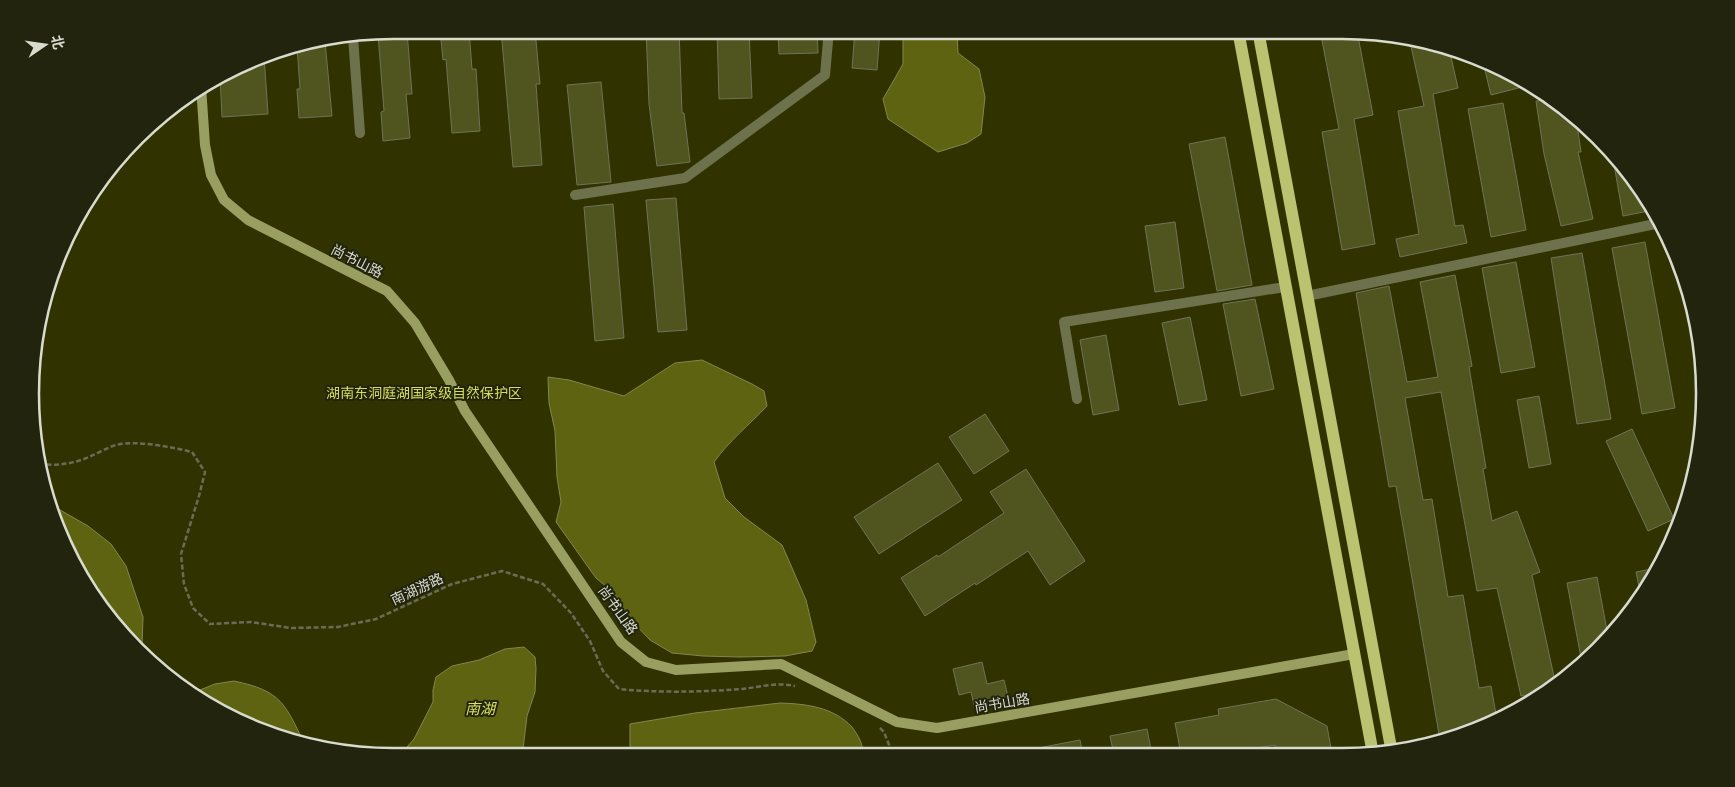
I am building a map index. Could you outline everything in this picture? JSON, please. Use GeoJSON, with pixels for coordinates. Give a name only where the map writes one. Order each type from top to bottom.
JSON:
{"type":"FeatureCollection","features":[{"type":"Feature","properties":{"kind":"main road"},"geometry":{"type":"LineString","coordinates":[[1240,39],[1372,746]]}},
{"type":"Feature","properties":{"kind":"main road"},"geometry":{"type":"LineString","coordinates":[[1260,39],[1390,745]]}},
{"type":"Feature","properties":{"kind":"street"},"geometry":{"type":"LineString","coordinates":[[575,195],[685,178],[825,75],[828,39]]}},
{"type":"Feature","properties":{"kind":"street"},"geometry":{"type":"LineString","coordinates":[[353,41],[360,134]]}},
{"type":"Feature","properties":{"kind":"street","name":"尚书山路"},"geometry":{"type":"LineString","coordinates":[[202,95],[211,176],[224,200],[248,220],[387,291],[415,324],[449,380],[465,411],[621,642],[646,662],[676,670],[781,664],[897,722],[937,728],[1354,654]]}},
{"type":"Feature","properties":{"kind":"street"},"geometry":{"type":"LineString","coordinates":[[1307,296],[1653,224]]}},
{"type":"Feature","properties":{"kind":"street"},"geometry":{"type":"LineString","coordinates":[[1077,399],[1064,322],[1285,287]]}},
{"type":"Feature","properties":{"kind":"path","name":"南湖游路"},"geometry":{"type":"LineString","coordinates":[[46,465],[59,466],[88,458],[116,445],[168,446],[192,452],[205,472],[200,496],[181,554],[184,584],[193,608],[210,624],[252,622],[291,628],[338,627],[376,619],[452,584],[502,571],[543,584],[571,613],[590,641],[603,671],[619,689],[652,692],[742,689],[787,684],[795,686]]}},
{"type":"Feature","properties":{"kind":"path"},"geometry":{"type":"LineString","coordinates":[[877,726],[884,732],[890,748]]}},
{"type":"Feature","properties":{"kind":"green space","name":"湖南东洞庭湖国家级自然保护区"},"geometry":{"type":"Polygon","coordinates":[[[1342,39],[1388,42],[1433,51],[1456,58],[1498,75],[1519,86],[1575,127],[1623,178],[1649,216],[1660,237],[1684,302],[1693,347],[1695,370],[1696,394],[1693,440],[1684,485],[1677,508],[1660,550],[1636,591],[1608,627],[1557,675],[1519,701],[1477,721],[1433,736],[1388,745],[1342,748],[394,748],[347,745],[302,736],[279,729],[237,712],[216,701],[178,675],[127,627],[86,571],[75,550],[58,508],[46,463],[42,440],[39,394],[42,347],[51,302],[58,279],[75,237],[86,216],[112,178],[160,127],[216,86],[258,66],[302,51],[347,42],[370,40],[1342,39]]]}},
{"type":"Feature","properties":{"kind":"water"},"geometry":{"type":"Polygon","coordinates":[[[903,39],[957,39],[958,53],[979,69],[985,97],[981,134],[967,143],[938,152],[888,119],[883,99],[903,64],[903,39]]]}},
{"type":"Feature","properties":{"kind":"water"},"geometry":{"type":"Polygon","coordinates":[[[702,360],[764,391],[767,406],[714,462],[725,498],[744,517],[782,545],[806,600],[816,642],[812,651],[785,656],[740,657],[672,653],[650,640],[631,620],[614,593],[596,578],[556,522],[561,502],[557,477],[555,431],[549,403],[548,377],[569,380],[624,396],[675,363],[702,360]]]}},
{"type":"Feature","properties":{"kind":"water"},"geometry":{"type":"Polygon","coordinates":[[[58,509],[88,526],[111,544],[126,566],[143,617],[142,643],[112,609],[86,571],[75,550],[58,509]]]}},
{"type":"Feature","properties":{"kind":"water","name":"南湖"},"geometry":{"type":"Polygon","coordinates":[[[524,647],[535,657],[535,692],[527,716],[523,748],[406,748],[414,739],[433,702],[436,677],[452,666],[479,660],[505,649],[524,647]]]}},
{"type":"Feature","properties":{"kind":"water"},"geometry":{"type":"Polygon","coordinates":[[[234,681],[263,689],[280,701],[300,735],[237,712],[199,690],[215,684],[234,681]]]}},
{"type":"Feature","properties":{"kind":"water"},"geometry":{"type":"Polygon","coordinates":[[[780,703],[810,706],[828,711],[845,720],[856,733],[862,748],[630,748],[630,724],[695,713],[780,703]]]}},
{"type":"Feature","properties":{"kind":"building"},"geometry":{"type":"Polygon","coordinates":[[[408,39],[412,94],[406,94],[410,138],[383,141],[381,112],[384,111],[378,40],[408,39]]]}},
{"type":"Feature","properties":{"kind":"building"},"geometry":{"type":"Polygon","coordinates":[[[441,39],[470,39],[472,69],[476,69],[480,131],[452,133],[446,59],[443,60],[441,39]]]}},
{"type":"Feature","properties":{"kind":"building"},"geometry":{"type":"Polygon","coordinates":[[[502,39],[536,39],[540,84],[536,84],[542,165],[513,167],[502,39]]]}},
{"type":"Feature","properties":{"kind":"building"},"geometry":{"type":"Polygon","coordinates":[[[646,39],[679,39],[682,113],[684,113],[690,162],[657,166],[649,104],[646,39]]]}},
{"type":"Feature","properties":{"kind":"building"},"geometry":{"type":"Polygon","coordinates":[[[717,39],[749,39],[752,98],[719,99],[717,39]]]}},
{"type":"Feature","properties":{"kind":"building"},"geometry":{"type":"Polygon","coordinates":[[[778,39],[817,39],[818,53],[779,54],[778,39]]]}},
{"type":"Feature","properties":{"kind":"building"},"geometry":{"type":"Polygon","coordinates":[[[854,39],[879,39],[877,70],[852,68],[854,39]]]}},
{"type":"Feature","properties":{"kind":"building"},"geometry":{"type":"Polygon","coordinates":[[[1322,39],[1359,40],[1373,115],[1354,119],[1375,244],[1342,250],[1322,132],[1339,129],[1322,39]]]}},
{"type":"Feature","properties":{"kind":"building"},"geometry":{"type":"Polygon","coordinates":[[[325,46],[332,116],[299,118],[297,89],[300,89],[297,52],[325,46]]]}},
{"type":"Feature","properties":{"kind":"building"},"geometry":{"type":"Polygon","coordinates":[[[1411,46],[1451,56],[1458,88],[1433,94],[1455,226],[1463,225],[1467,243],[1400,257],[1396,239],[1419,234],[1398,111],[1424,106],[1411,46]]]}},
{"type":"Feature","properties":{"kind":"building"},"geometry":{"type":"Polygon","coordinates":[[[265,63],[268,114],[222,117],[220,84],[265,63]]]}},
{"type":"Feature","properties":{"kind":"building"},"geometry":{"type":"Polygon","coordinates":[[[1485,69],[1521,87],[1491,95],[1485,69]]]}},
{"type":"Feature","properties":{"kind":"building"},"geometry":{"type":"Polygon","coordinates":[[[601,82],[611,182],[577,185],[567,85],[601,82]]]}},
{"type":"Feature","properties":{"kind":"building"},"geometry":{"type":"Polygon","coordinates":[[[1541,100],[1578,130],[1581,152],[1578,152],[1593,219],[1561,226],[1544,154],[1536,101],[1541,100]]]}},
{"type":"Feature","properties":{"kind":"building"},"geometry":{"type":"Polygon","coordinates":[[[1503,103],[1526,230],[1491,237],[1468,109],[1503,103]]]}},
{"type":"Feature","properties":{"kind":"building"},"geometry":{"type":"Polygon","coordinates":[[[1225,137],[1252,285],[1217,291],[1189,144],[1225,137]]]}},
{"type":"Feature","properties":{"kind":"building"},"geometry":{"type":"Polygon","coordinates":[[[1615,168],[1646,212],[1623,216],[1615,168]]]}},
{"type":"Feature","properties":{"kind":"building"},"geometry":{"type":"Polygon","coordinates":[[[676,198],[687,330],[658,332],[646,200],[676,198]]]}},
{"type":"Feature","properties":{"kind":"building"},"geometry":{"type":"Polygon","coordinates":[[[613,204],[624,338],[595,341],[584,207],[613,204]]]}},
{"type":"Feature","properties":{"kind":"building"},"geometry":{"type":"Polygon","coordinates":[[[1175,222],[1184,288],[1155,292],[1145,226],[1175,222]]]}},
{"type":"Feature","properties":{"kind":"building"},"geometry":{"type":"Polygon","coordinates":[[[1645,242],[1675,408],[1642,414],[1612,248],[1645,242]]]}},
{"type":"Feature","properties":{"kind":"building"},"geometry":{"type":"Polygon","coordinates":[[[1582,253],[1611,419],[1577,424],[1551,258],[1582,253]]]}},
{"type":"Feature","properties":{"kind":"building"},"geometry":{"type":"Polygon","coordinates":[[[1516,262],[1535,367],[1501,373],[1482,268],[1516,262]]]}},
{"type":"Feature","properties":{"kind":"building"},"geometry":{"type":"Polygon","coordinates":[[[1455,275],[1472,366],[1469,367],[1486,468],[1483,469],[1492,521],[1517,511],[1540,572],[1532,575],[1554,677],[1529,694],[1521,696],[1497,588],[1477,591],[1441,392],[1405,398],[1423,500],[1432,499],[1448,597],[1463,595],[1479,688],[1491,686],[1496,713],[1439,734],[1396,486],[1389,487],[1356,293],[1389,286],[1407,382],[1438,377],[1420,282],[1455,275]]]}},
{"type":"Feature","properties":{"kind":"building"},"geometry":{"type":"Polygon","coordinates":[[[1255,299],[1274,389],[1241,396],[1223,304],[1255,299]]]}},
{"type":"Feature","properties":{"kind":"building"},"geometry":{"type":"Polygon","coordinates":[[[1190,317],[1207,400],[1179,405],[1162,323],[1190,317]]]}},
{"type":"Feature","properties":{"kind":"building"},"geometry":{"type":"Polygon","coordinates":[[[1106,335],[1119,410],[1093,415],[1080,340],[1106,335]]]}},
{"type":"Feature","properties":{"kind":"building"},"geometry":{"type":"Polygon","coordinates":[[[1539,396],[1551,464],[1529,468],[1517,400],[1539,396]]]}},
{"type":"Feature","properties":{"kind":"building"},"geometry":{"type":"Polygon","coordinates":[[[985,414],[1009,451],[974,474],[949,437],[985,414]]]}},
{"type":"Feature","properties":{"kind":"building"},"geometry":{"type":"Polygon","coordinates":[[[1632,429],[1673,518],[1673,520],[1648,531],[1606,441],[1632,429]]]}},
{"type":"Feature","properties":{"kind":"building"},"geometry":{"type":"Polygon","coordinates":[[[938,463],[962,500],[879,554],[854,517],[938,463]]]}},
{"type":"Feature","properties":{"kind":"building"},"geometry":{"type":"Polygon","coordinates":[[[1026,469],[1085,561],[1050,585],[1028,551],[925,616],[901,578],[937,555],[938,557],[1004,513],[990,492],[1026,469]]]}},
{"type":"Feature","properties":{"kind":"building"},"geometry":{"type":"Polygon","coordinates":[[[1650,569],[1639,586],[1636,572],[1650,569]]]}},
{"type":"Feature","properties":{"kind":"building"},"geometry":{"type":"Polygon","coordinates":[[[1597,577],[1607,628],[1580,655],[1567,583],[1597,577]]]}},
{"type":"Feature","properties":{"kind":"building"},"geometry":{"type":"Polygon","coordinates":[[[982,662],[987,684],[1004,680],[1008,697],[974,705],[971,692],[959,695],[953,669],[982,662]]]}},
{"type":"Feature","properties":{"kind":"building"},"geometry":{"type":"Polygon","coordinates":[[[1276,699],[1327,726],[1331,748],[1275,748],[1275,745],[1258,748],[1180,748],[1175,723],[1219,715],[1218,709],[1276,699]]]}},
{"type":"Feature","properties":{"kind":"building"},"geometry":{"type":"Polygon","coordinates":[[[1147,729],[1151,748],[1113,748],[1110,736],[1147,729]]]}},
{"type":"Feature","properties":{"kind":"building"},"geometry":{"type":"Polygon","coordinates":[[[1080,740],[1082,748],[1038,748],[1080,740]]]}}]}
